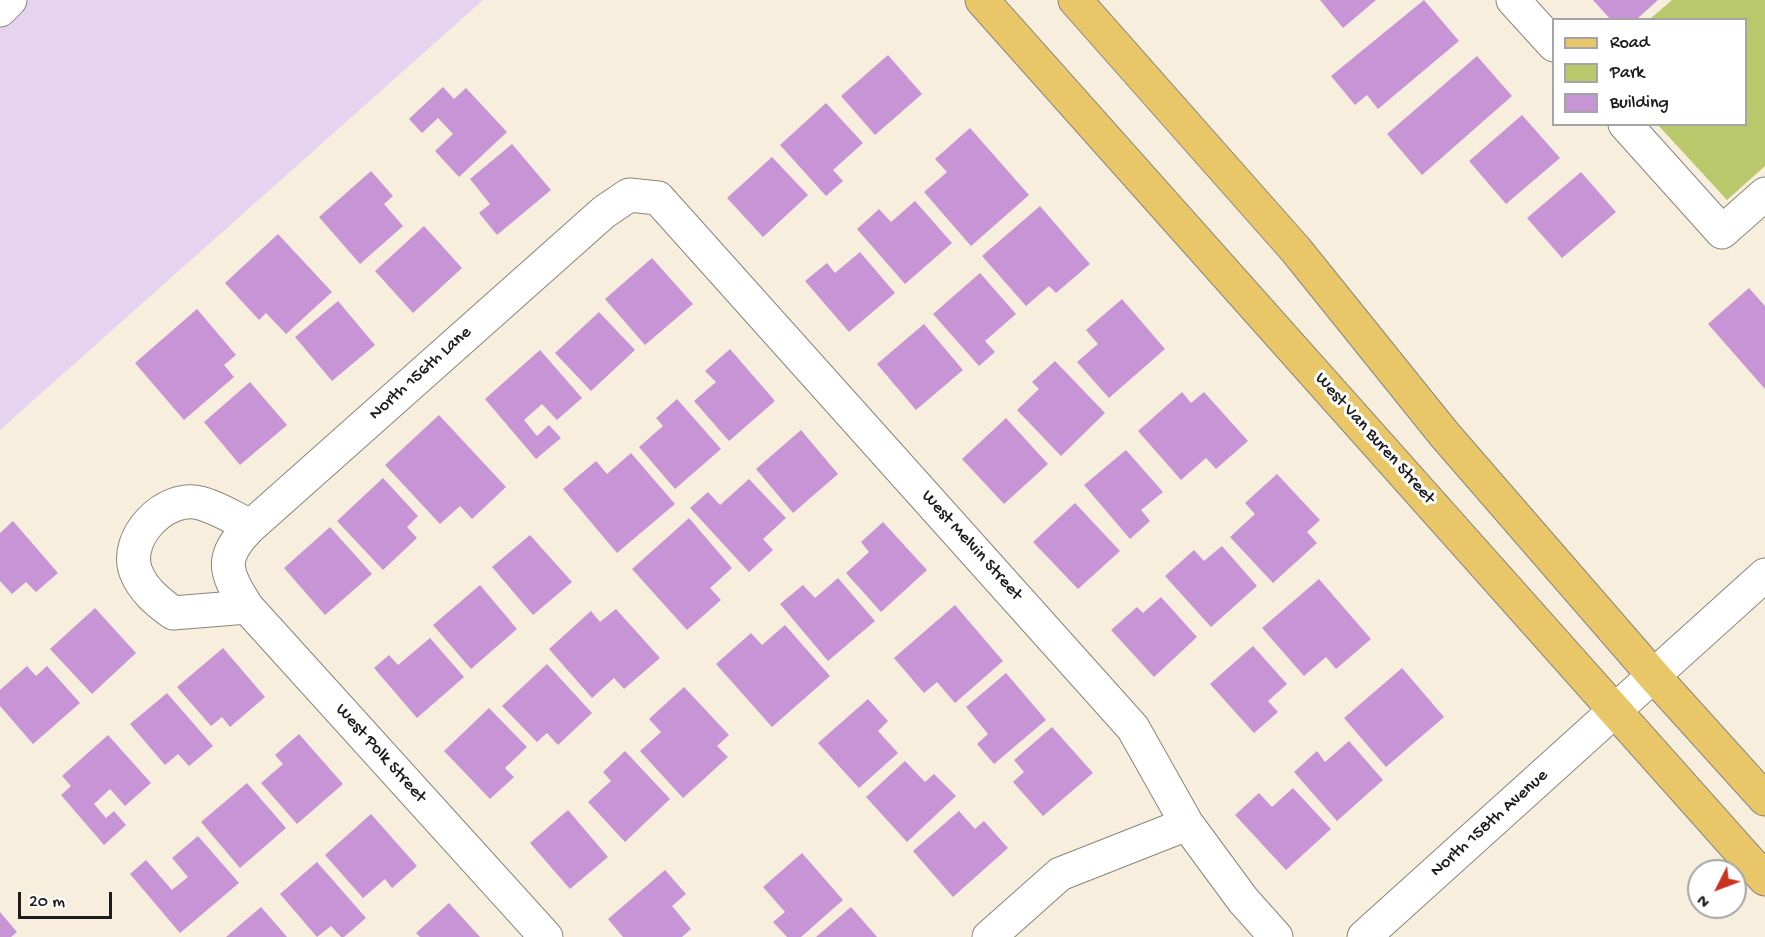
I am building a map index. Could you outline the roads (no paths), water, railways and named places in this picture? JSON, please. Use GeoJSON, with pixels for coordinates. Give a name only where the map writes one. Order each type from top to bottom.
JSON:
{"type":"FeatureCollection","features":[{"type":"Feature","properties":{"kind":"main road","name":"West Van Buren Street"},"geometry":{"type":"LineString","coordinates":[[982,0],[1765,879]]}},
{"type":"Feature","properties":{"kind":"main road"},"geometry":{"type":"LineString","coordinates":[[1075,0],[1296,250],[1444,434],[1653,675],[1765,799]]}},
{"type":"Feature","properties":{"kind":"street"},"geometry":{"type":"LineString","coordinates":[[0,10],[10,0]]}},
{"type":"Feature","properties":{"kind":"street"},"geometry":{"type":"LineString","coordinates":[[1513,0],[1552,43]]}},
{"type":"Feature","properties":{"kind":"street"},"geometry":{"type":"LineString","coordinates":[[1627,126],[1722,232],[1765,194]]}},
{"type":"Feature","properties":{"kind":"street","name":"North 156th Lane"},"geometry":{"type":"LineString","coordinates":[[227,564],[234,542],[251,526],[588,226],[628,195]]}},
{"type":"Feature","properties":{"kind":"street","name":"West Melvin Street"},"geometry":{"type":"LineString","coordinates":[[628,195],[658,198],[1133,728],[1186,824],[1243,900],[1276,937]]}},
{"type":"Feature","properties":{"kind":"street"},"geometry":{"type":"LineString","coordinates":[[247,608],[173,613],[153,598],[143,585],[135,571],[134,550],[140,533],[152,520],[164,511],[182,503],[200,502],[251,526]]}},
{"type":"Feature","properties":{"kind":"street","name":"West Polk Street"},"geometry":{"type":"LineString","coordinates":[[227,564],[231,583],[247,608],[546,937]]}},
{"type":"Feature","properties":{"kind":"street"},"geometry":{"type":"LineString","coordinates":[[1653,675],[1765,575]]}},
{"type":"Feature","properties":{"kind":"street","name":"North 158th Avenue"},"geometry":{"type":"LineString","coordinates":[[1364,937],[1653,675]]}},
{"type":"Feature","properties":{"kind":"street"},"geometry":{"type":"LineString","coordinates":[[989,937],[1060,874],[1186,824]]}}]}
